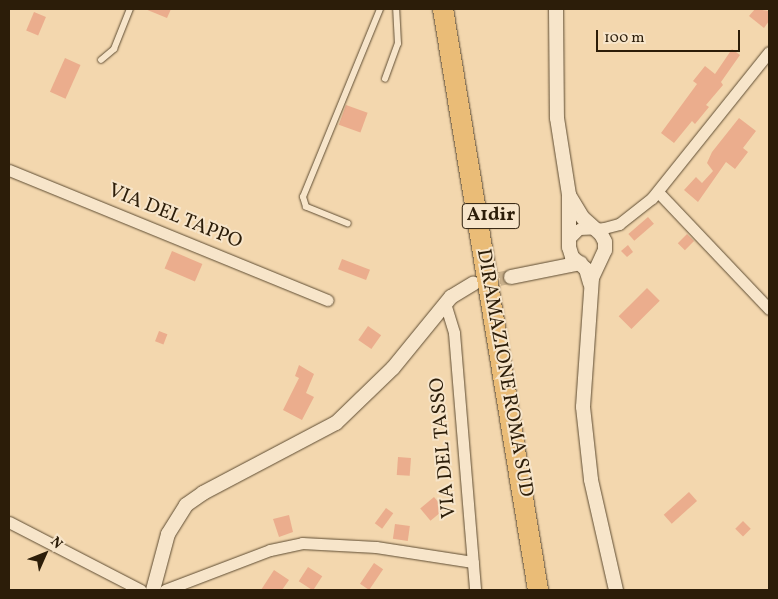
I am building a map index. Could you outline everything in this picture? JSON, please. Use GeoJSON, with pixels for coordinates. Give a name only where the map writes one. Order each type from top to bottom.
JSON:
{"type":"FeatureCollection","features":[{"type":"Feature","properties":{"kind":"highway","name":"DIRAMAZIONE ROMA SUD"},"geometry":{"type":"LineString","coordinates":[[443,9],[538,590]]}},
{"type":"Feature","properties":{"kind":"highway","name":"DIRAMAZIONE ROMA SUD"},"geometry":{"type":"LineString","coordinates":[[457,9],[550,590]]}},
{"type":"Feature","properties":{"kind":"street"},"geometry":{"type":"LineString","coordinates":[[556,9],[557,118],[569,195],[569,243],[572,257],[581,263],[588,273],[591,291]]}},
{"type":"Feature","properties":{"kind":"street"},"geometry":{"type":"LineString","coordinates":[[616,590],[594,494],[584,424],[591,291],[598,260],[603,254],[605,242],[619,224],[658,192],[769,52]]}},
{"type":"Feature","properties":{"kind":"street","name":"VIA DEL TAPPO"},"geometry":{"type":"LineString","coordinates":[[9,170],[327,300]]}},
{"type":"Feature","properties":{"kind":"street"},"geometry":{"type":"LineString","coordinates":[[658,192],[769,309]]}},
{"type":"Feature","properties":{"kind":"street"},"geometry":{"type":"LineString","coordinates":[[569,195],[583,218],[605,242]]}},
{"type":"Feature","properties":{"kind":"street"},"geometry":{"type":"LineString","coordinates":[[550,270],[562,261],[569,243],[579,228],[619,224]]}},
{"type":"Feature","properties":{"kind":"street"},"geometry":{"type":"LineString","coordinates":[[511,277],[598,260]]}},
{"type":"Feature","properties":{"kind":"street"},"geometry":{"type":"LineString","coordinates":[[153,590],[168,534],[185,506],[203,492],[336,423],[394,368],[445,303],[458,291],[473,284]]}},
{"type":"Feature","properties":{"kind":"street","name":"VIA DEL TASSO"},"geometry":{"type":"LineString","coordinates":[[445,303],[454,333],[475,590]]}},
{"type":"Feature","properties":{"kind":"street"},"geometry":{"type":"LineString","coordinates":[[9,522],[141,590]]}},
{"type":"Feature","properties":{"kind":"street"},"geometry":{"type":"LineString","coordinates":[[165,590],[270,550],[302,543],[376,547],[472,562]]}},
{"type":"Feature","properties":{"kind":"lane"},"geometry":{"type":"LineString","coordinates":[[101,60],[114,49],[130,9]]}},
{"type":"Feature","properties":{"kind":"lane"},"geometry":{"type":"LineString","coordinates":[[348,224],[306,207],[303,197],[380,9]]}},
{"type":"Feature","properties":{"kind":"lane"},"geometry":{"type":"LineString","coordinates":[[385,79],[398,44],[396,9]]}},
{"type":"Feature","properties":{"kind":"building"},"geometry":{"type":"Polygon","coordinates":[[[145,9],[171,9],[167,18],[145,9]]]}},
{"type":"Feature","properties":{"kind":"building"},"geometry":{"type":"Polygon","coordinates":[[[755,9],[769,11],[769,21],[764,28],[749,16],[755,9]]]}},
{"type":"Feature","properties":{"kind":"building"},"geometry":{"type":"Polygon","coordinates":[[[34,12],[46,17],[38,35],[26,30],[34,12]]]}},
{"type":"Feature","properties":{"kind":"building"},"geometry":{"type":"Polygon","coordinates":[[[732,49],[740,55],[721,82],[723,85],[706,105],[709,107],[695,124],[692,121],[674,143],[661,133],[697,84],[693,81],[705,66],[715,74],[732,49]]]}},
{"type":"Feature","properties":{"kind":"building"},"geometry":{"type":"Polygon","coordinates":[[[65,58],[81,65],[65,99],[50,92],[65,58]]]}},
{"type":"Feature","properties":{"kind":"building"},"geometry":{"type":"Polygon","coordinates":[[[346,105],[368,113],[360,133],[339,125],[346,105]]]}},
{"type":"Feature","properties":{"kind":"building"},"geometry":{"type":"Polygon","coordinates":[[[739,118],[756,131],[743,148],[748,152],[735,169],[726,162],[698,202],[684,190],[696,177],[702,183],[713,171],[707,163],[712,152],[739,118]]]}},
{"type":"Feature","properties":{"kind":"building"},"geometry":{"type":"Polygon","coordinates":[[[648,217],[654,224],[634,241],[628,234],[648,217]]]}},
{"type":"Feature","properties":{"kind":"building"},"geometry":{"type":"Polygon","coordinates":[[[687,234],[694,241],[685,250],[678,243],[687,234]]]}},
{"type":"Feature","properties":{"kind":"building"},"geometry":{"type":"Polygon","coordinates":[[[628,245],[633,252],[627,257],[621,251],[628,245]]]}},
{"type":"Feature","properties":{"kind":"building"},"geometry":{"type":"Polygon","coordinates":[[[172,251],[202,264],[195,281],[165,268],[172,251]]]}},
{"type":"Feature","properties":{"kind":"building"},"geometry":{"type":"Polygon","coordinates":[[[342,259],[370,270],[366,280],[338,269],[342,259]]]}},
{"type":"Feature","properties":{"kind":"building"},"geometry":{"type":"Polygon","coordinates":[[[647,288],[660,301],[631,329],[619,316],[647,288]]]}},
{"type":"Feature","properties":{"kind":"building"},"geometry":{"type":"Polygon","coordinates":[[[368,326],[381,335],[371,349],[358,340],[368,326]]]}},
{"type":"Feature","properties":{"kind":"building"},"geometry":{"type":"Polygon","coordinates":[[[159,331],[167,334],[163,344],[155,341],[159,331]]]}},
{"type":"Feature","properties":{"kind":"building"},"geometry":{"type":"Polygon","coordinates":[[[299,365],[314,374],[306,393],[314,397],[302,420],[283,410],[299,378],[295,376],[299,365]]]}},
{"type":"Feature","properties":{"kind":"building"},"geometry":{"type":"Polygon","coordinates":[[[398,457],[411,458],[410,476],[397,475],[398,457]]]}},
{"type":"Feature","properties":{"kind":"building"},"geometry":{"type":"Polygon","coordinates":[[[689,492],[697,501],[672,524],[664,515],[689,492]]]}},
{"type":"Feature","properties":{"kind":"building"},"geometry":{"type":"Polygon","coordinates":[[[434,497],[444,509],[430,521],[420,509],[434,497]]]}},
{"type":"Feature","properties":{"kind":"building"},"geometry":{"type":"Polygon","coordinates":[[[386,508],[393,513],[382,529],[375,523],[386,508]]]}},
{"type":"Feature","properties":{"kind":"building"},"geometry":{"type":"Polygon","coordinates":[[[289,515],[293,532],[279,537],[273,519],[289,515]]]}},
{"type":"Feature","properties":{"kind":"building"},"geometry":{"type":"Polygon","coordinates":[[[743,521],[751,529],[743,537],[735,529],[743,521]]]}},
{"type":"Feature","properties":{"kind":"building"},"geometry":{"type":"Polygon","coordinates":[[[395,524],[410,526],[408,541],[393,539],[395,524]]]}},
{"type":"Feature","properties":{"kind":"building"},"geometry":{"type":"Polygon","coordinates":[[[374,563],[383,569],[369,590],[360,584],[374,563]]]}},
{"type":"Feature","properties":{"kind":"building"},"geometry":{"type":"Polygon","coordinates":[[[308,567],[322,576],[313,590],[299,581],[308,567]]]}},
{"type":"Feature","properties":{"kind":"building"},"geometry":{"type":"Polygon","coordinates":[[[274,570],[289,580],[282,590],[261,590],[274,570]]]}},
{"type":"Feature","properties":{"kind":"tunnel"},"geometry":{"type":"LineString","coordinates":[[479,283],[511,277]]}}]}
